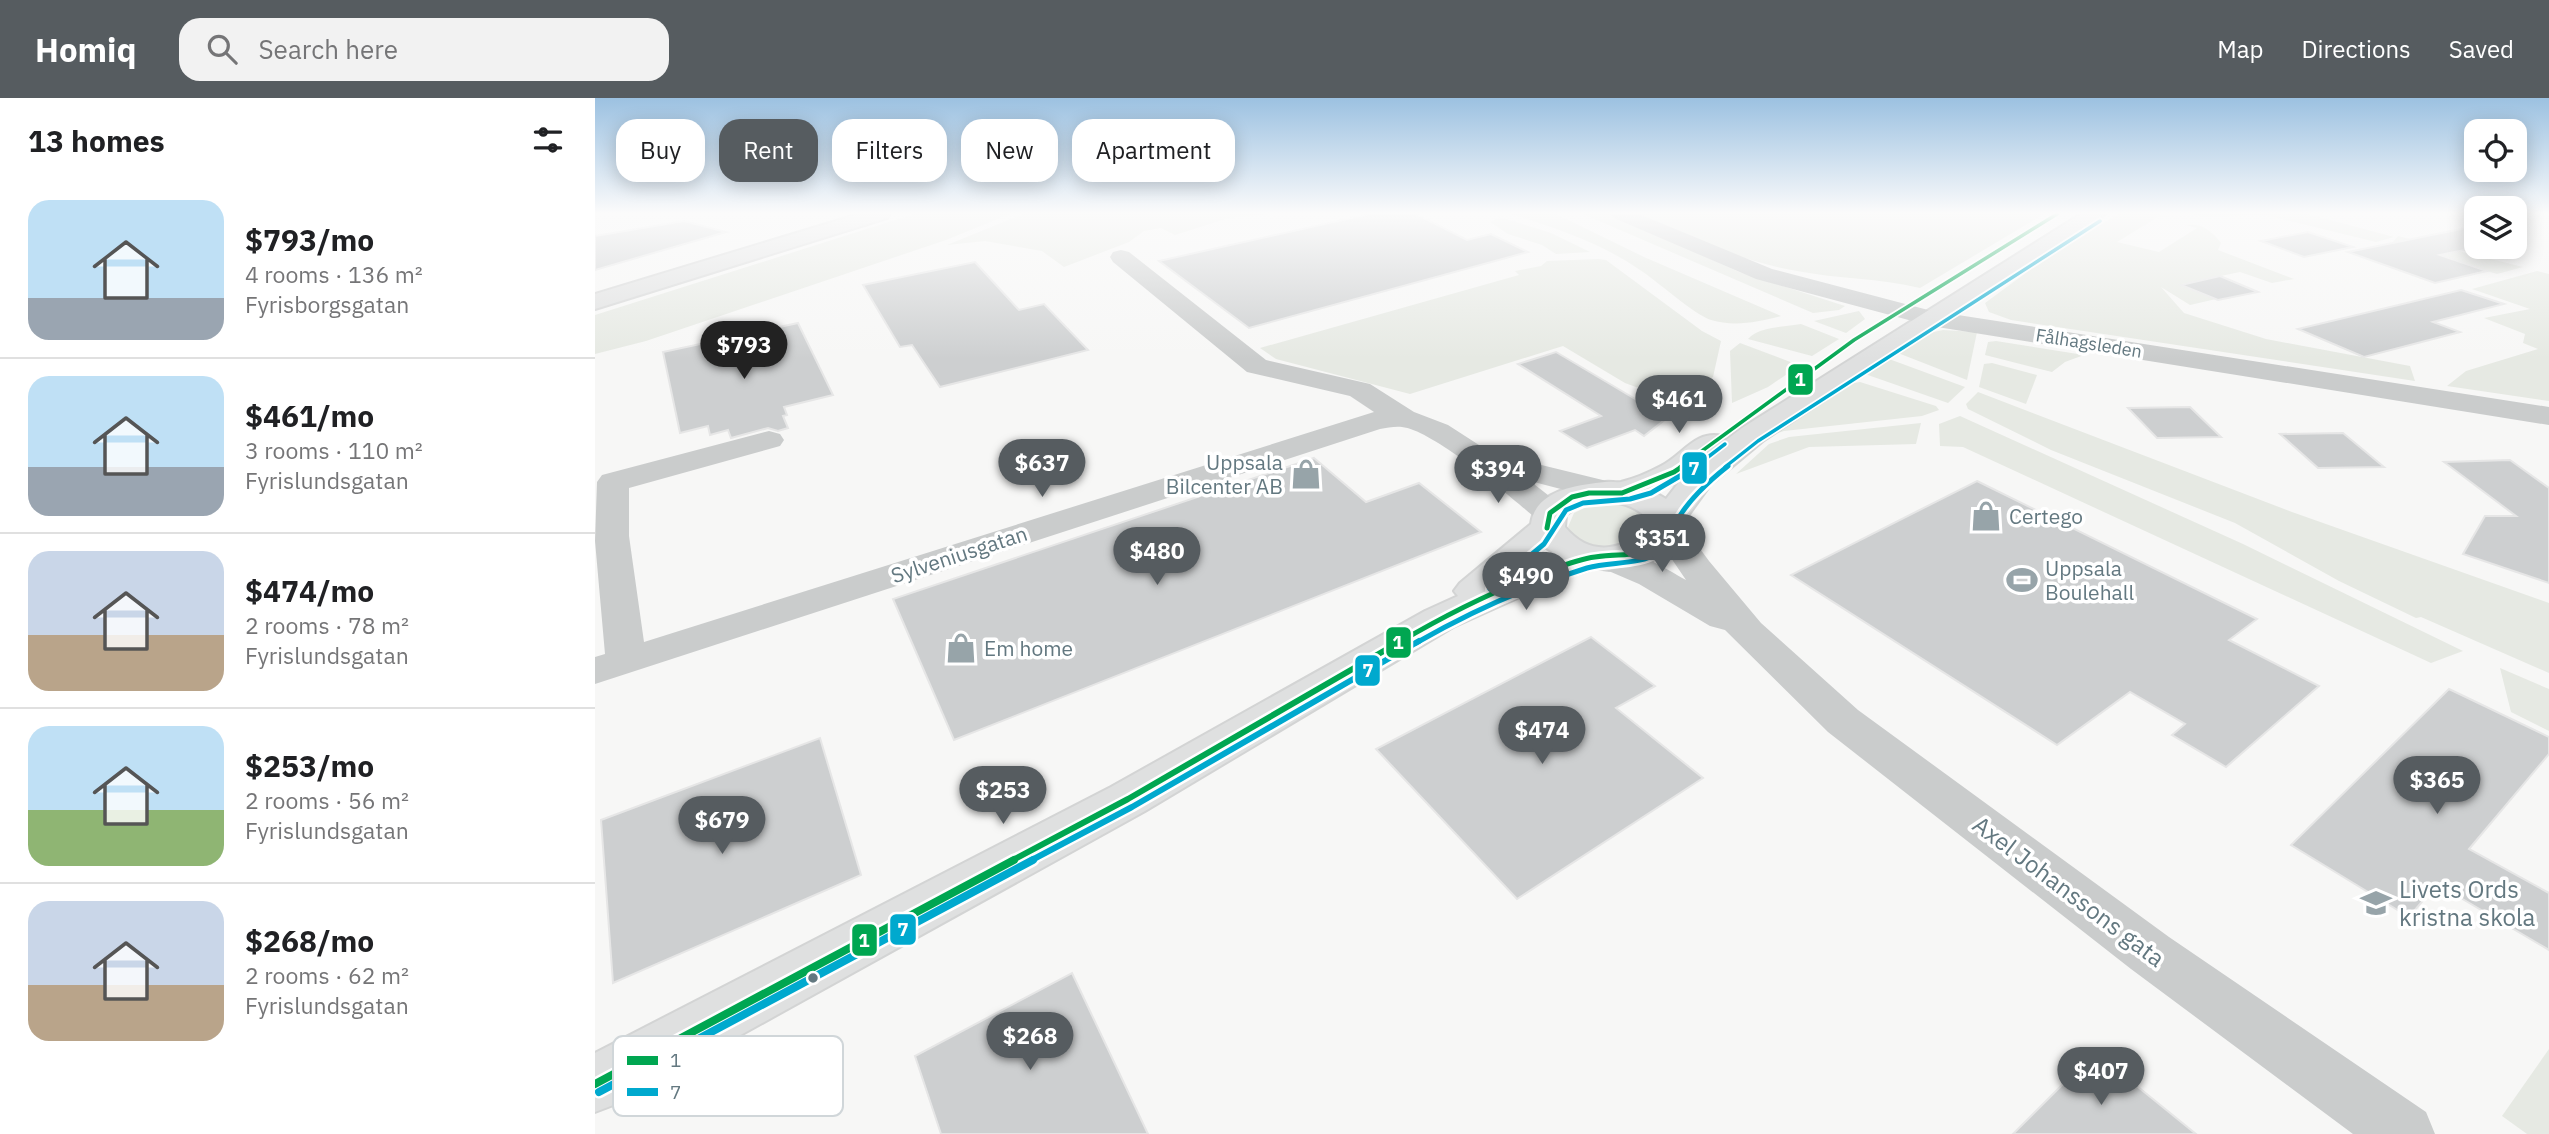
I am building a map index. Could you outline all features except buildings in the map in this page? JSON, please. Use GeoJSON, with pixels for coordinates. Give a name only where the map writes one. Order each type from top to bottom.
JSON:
{"type":"FeatureCollection","features":[{"type":"Feature","properties":{"kind":"main road"},"geometry":{"type":"LineString","coordinates":[[595,289],[683,262]]}},
{"type":"Feature","properties":{"kind":"main road"},"geometry":{"type":"LineString","coordinates":[[595,302],[723,262]]}},
{"type":"Feature","properties":{"kind":"main road"},"geometry":{"type":"LineString","coordinates":[[1439,619],[1548,521],[1559,504],[1572,497],[1615,492],[1674,472],[1753,411],[1899,311],[1978,262]]}},
{"type":"Feature","properties":{"kind":"main road"},"geometry":{"type":"LineString","coordinates":[[685,1036],[1128,799],[1439,619],[1542,573],[1601,557],[1643,552],[1664,536],[1667,524],[1699,478],[1753,434],[2019,262]]}},
{"type":"Feature","properties":{"kind":"main road"},"geometry":{"type":"LineString","coordinates":[[1615,492],[1651,503],[1667,524]]}},
{"type":"Feature","properties":{"kind":"main road"},"geometry":{"type":"LineString","coordinates":[[1548,521],[1562,546],[1601,557]]}},
{"type":"Feature","properties":{"kind":"main road"},"geometry":{"type":"LineString","coordinates":[[595,1084],[613,1074]]}},
{"type":"Feature","properties":{"kind":"street"},"geometry":{"type":"LineString","coordinates":[[1128,262],[1257,366],[1360,390],[1404,418],[1430,426],[1521,488],[1548,521]]}},
{"type":"Feature","properties":{"kind":"street","name":"Fålhagsleden"},"geometry":{"type":"LineString","coordinates":[[1737,262],[1764,274],[1931,318],[2549,416]]}},
{"type":"Feature","properties":{"kind":"street","name":"Sylveniusgatan"},"geometry":{"type":"LineString","coordinates":[[610,666],[1364,425],[1404,418]]}},
{"type":"Feature","properties":{"kind":"street"},"geometry":{"type":"LineString","coordinates":[[610,666],[613,482],[769,440]]}},
{"type":"Feature","properties":{"kind":"street"},"geometry":{"type":"LineString","coordinates":[[1475,457],[1570,484],[1615,492]]}},
{"type":"Feature","properties":{"kind":"street","name":"Axel Johanssons gata"},"geometry":{"type":"LineString","coordinates":[[1667,524],[1696,569],[1747,632],[1843,721],[2150,953],[2404,1134]]}},
{"type":"Feature","properties":{"kind":"street","name":"Axel Johanssons gata"},"geometry":{"type":"LineString","coordinates":[[1601,557],[1652,576],[1747,632]]}},
{"type":"Feature","properties":{"kind":"shaded area"},"geometry":{"type":"Polygon","coordinates":[[[761,262],[880,262],[646,341],[595,354],[595,315],[761,262]]]}},
{"type":"Feature","properties":{"kind":"shaded area"},"geometry":{"type":"Polygon","coordinates":[[[1058,262],[1076,262],[1064,267],[1058,262]]]}},
{"type":"Feature","properties":{"kind":"shaded area"},"geometry":{"type":"Polygon","coordinates":[[[1545,262],[1609,262],[1702,331],[1721,341],[1713,377],[1674,401],[1625,383],[1563,346],[1410,394],[1276,359],[1260,348],[1519,275],[1515,271],[1541,266],[1545,262]]]}},
{"type":"Feature","properties":{"kind":"shaded area"},"geometry":{"type":"Polygon","coordinates":[[[1629,262],[1656,262],[1781,316],[1755,322],[1711,320],[1629,262]]]}},
{"type":"Feature","properties":{"kind":"shaded area"},"geometry":{"type":"Polygon","coordinates":[[[1695,262],[1718,262],[1739,272],[1845,306],[1839,310],[1813,313],[1695,262]]]}},
{"type":"Feature","properties":{"kind":"shaded area"},"geometry":{"type":"Polygon","coordinates":[[[1759,262],[1963,262],[1920,288],[1759,262]]]}},
{"type":"Feature","properties":{"kind":"shaded area"},"geometry":{"type":"Polygon","coordinates":[[[2040,262],[2250,262],[2294,279],[2272,283],[2240,272],[2182,284],[2216,299],[2190,305],[2161,287],[2184,313],[2266,339],[2410,366],[2415,381],[2011,320],[1989,312],[1985,303],[2040,262]]]}},
{"type":"Feature","properties":{"kind":"shaded area"},"geometry":{"type":"Polygon","coordinates":[[[2459,262],[2504,262],[2523,267],[2497,274],[2459,262]]]}},
{"type":"Feature","properties":{"kind":"shaded area"},"geometry":{"type":"Polygon","coordinates":[[[2537,271],[2549,274],[2549,401],[2447,386],[2466,371],[2538,349],[2523,343],[2525,334],[2484,318],[2530,309],[2472,289],[2537,271]]]}},
{"type":"Feature","properties":{"kind":"shaded area"},"geometry":{"type":"Polygon","coordinates":[[[1859,311],[1865,319],[1846,333],[1814,321],[1859,311]]]}},
{"type":"Feature","properties":{"kind":"shaded area"},"geometry":{"type":"Polygon","coordinates":[[[1801,324],[1839,339],[1812,356],[1748,339],[1765,329],[1801,324]]]}},
{"type":"Feature","properties":{"kind":"shaded area"},"geometry":{"type":"Polygon","coordinates":[[[1943,330],[1977,332],[1967,380],[1898,353],[1929,333],[1943,330]]]}},
{"type":"Feature","properties":{"kind":"shaded area"},"geometry":{"type":"Polygon","coordinates":[[[1988,342],[2084,355],[2065,362],[2052,372],[1985,355],[1988,342]]]}},
{"type":"Feature","properties":{"kind":"shaded area"},"geometry":{"type":"Polygon","coordinates":[[[1740,343],[1799,366],[1768,387],[1732,403],[1730,351],[1740,343]]]}},
{"type":"Feature","properties":{"kind":"shaded area"},"geometry":{"type":"Polygon","coordinates":[[[1889,359],[1965,387],[1948,403],[1865,374],[1889,359]]]}},
{"type":"Feature","properties":{"kind":"shaded area"},"geometry":{"type":"Polygon","coordinates":[[[1992,363],[2037,375],[2026,404],[1979,387],[1984,364],[1992,363]]]}},
{"type":"Feature","properties":{"kind":"shaded area"},"geometry":{"type":"Polygon","coordinates":[[[1860,382],[1936,406],[1939,410],[1922,416],[1784,431],[1759,439],[1843,385],[1860,382]]]}},
{"type":"Feature","properties":{"kind":"shaded area"},"geometry":{"type":"Polygon","coordinates":[[[1978,392],[2292,512],[2549,603],[2549,673],[2421,617],[2416,618],[2339,581],[2235,523],[2051,450],[1968,409],[1966,404],[1978,392]]]}},
{"type":"Feature","properties":{"kind":"shaded area"},"geometry":{"type":"Polygon","coordinates":[[[1960,416],[2243,544],[2463,651],[2431,663],[1963,447],[1940,446],[1939,424],[1960,416]]]}},
{"type":"Feature","properties":{"kind":"shaded area"},"geometry":{"type":"Polygon","coordinates":[[[1921,423],[1916,444],[1809,447],[1736,474],[1769,444],[1789,437],[1921,423]]]}},
{"type":"Feature","properties":{"kind":"shaded area"},"geometry":{"type":"Polygon","coordinates":[[[1593,504],[1624,505],[1641,513],[1649,524],[1648,531],[1636,541],[1617,548],[1598,547],[1580,540],[1568,527],[1574,513],[1593,504]]]}},
{"type":"Feature","properties":{"kind":"shaded area"},"geometry":{"type":"Polygon","coordinates":[[[2500,668],[2549,689],[2549,731],[2511,712],[2500,668]]]}},
{"type":"Feature","properties":{"kind":"shaded area"},"geometry":{"type":"Polygon","coordinates":[[[2549,1049],[2549,1134],[2527,1134],[2502,1116],[2549,1049]]]}},
{"type":"Feature","properties":{"kind":"transit line","name":"1"},"geometry":{"type":"LineString","coordinates":[[1547,528],[1550,513],[1572,497],[1589,493],[1622,493],[1674,472],[1854,340],[1979,262]]}},
{"type":"Feature","properties":{"kind":"transit line","name":"7"},"geometry":{"type":"LineString","coordinates":[[704,1036],[1132,807],[1443,627],[1545,581],[1594,566],[1629,564],[1661,552],[1672,540],[1675,525],[1705,484],[1758,441],[2036,262]]}},
{"type":"Feature","properties":{"kind":"transit line","name":"7"},"geometry":{"type":"LineString","coordinates":[[1490,589],[1544,544],[1560,515],[1566,510],[1583,503],[1630,499],[1651,493],[1685,475],[1725,444]]}},
{"type":"Feature","properties":{"kind":"transit line","name":"1"},"geometry":{"type":"LineString","coordinates":[[685,1036],[1128,799],[1439,619],[1542,573],[1593,557],[1627,556],[1643,552],[1664,536],[1667,521]]}},
{"type":"Feature","properties":{"kind":"transit line","name":"1"},"geometry":{"type":"LineString","coordinates":[[595,1084],[613,1074]]}},
{"type":"Feature","properties":{"kind":"transit line","name":"7"},"geometry":{"type":"LineString","coordinates":[[599,1092],[613,1085]]}},
{"type":"Feature","properties":{"kind":"place","name":"Uppsala Bilcenter AB"},"geometry":{"type":"Point","coordinates":[1306,474]}},
{"type":"Feature","properties":{"kind":"place","name":"Certego"},"geometry":{"type":"Point","coordinates":[1986,516]}},
{"type":"Feature","properties":{"kind":"place","name":"Uppsala Boulehall"},"geometry":{"type":"Point","coordinates":[2022,580]}},
{"type":"Feature","properties":{"kind":"place","name":"Em home"},"geometry":{"type":"Point","coordinates":[961,648]}},
{"type":"Feature","properties":{"kind":"place","name":"Livets Ords kristna skola"},"geometry":{"type":"Point","coordinates":[2376,903]}}]}
